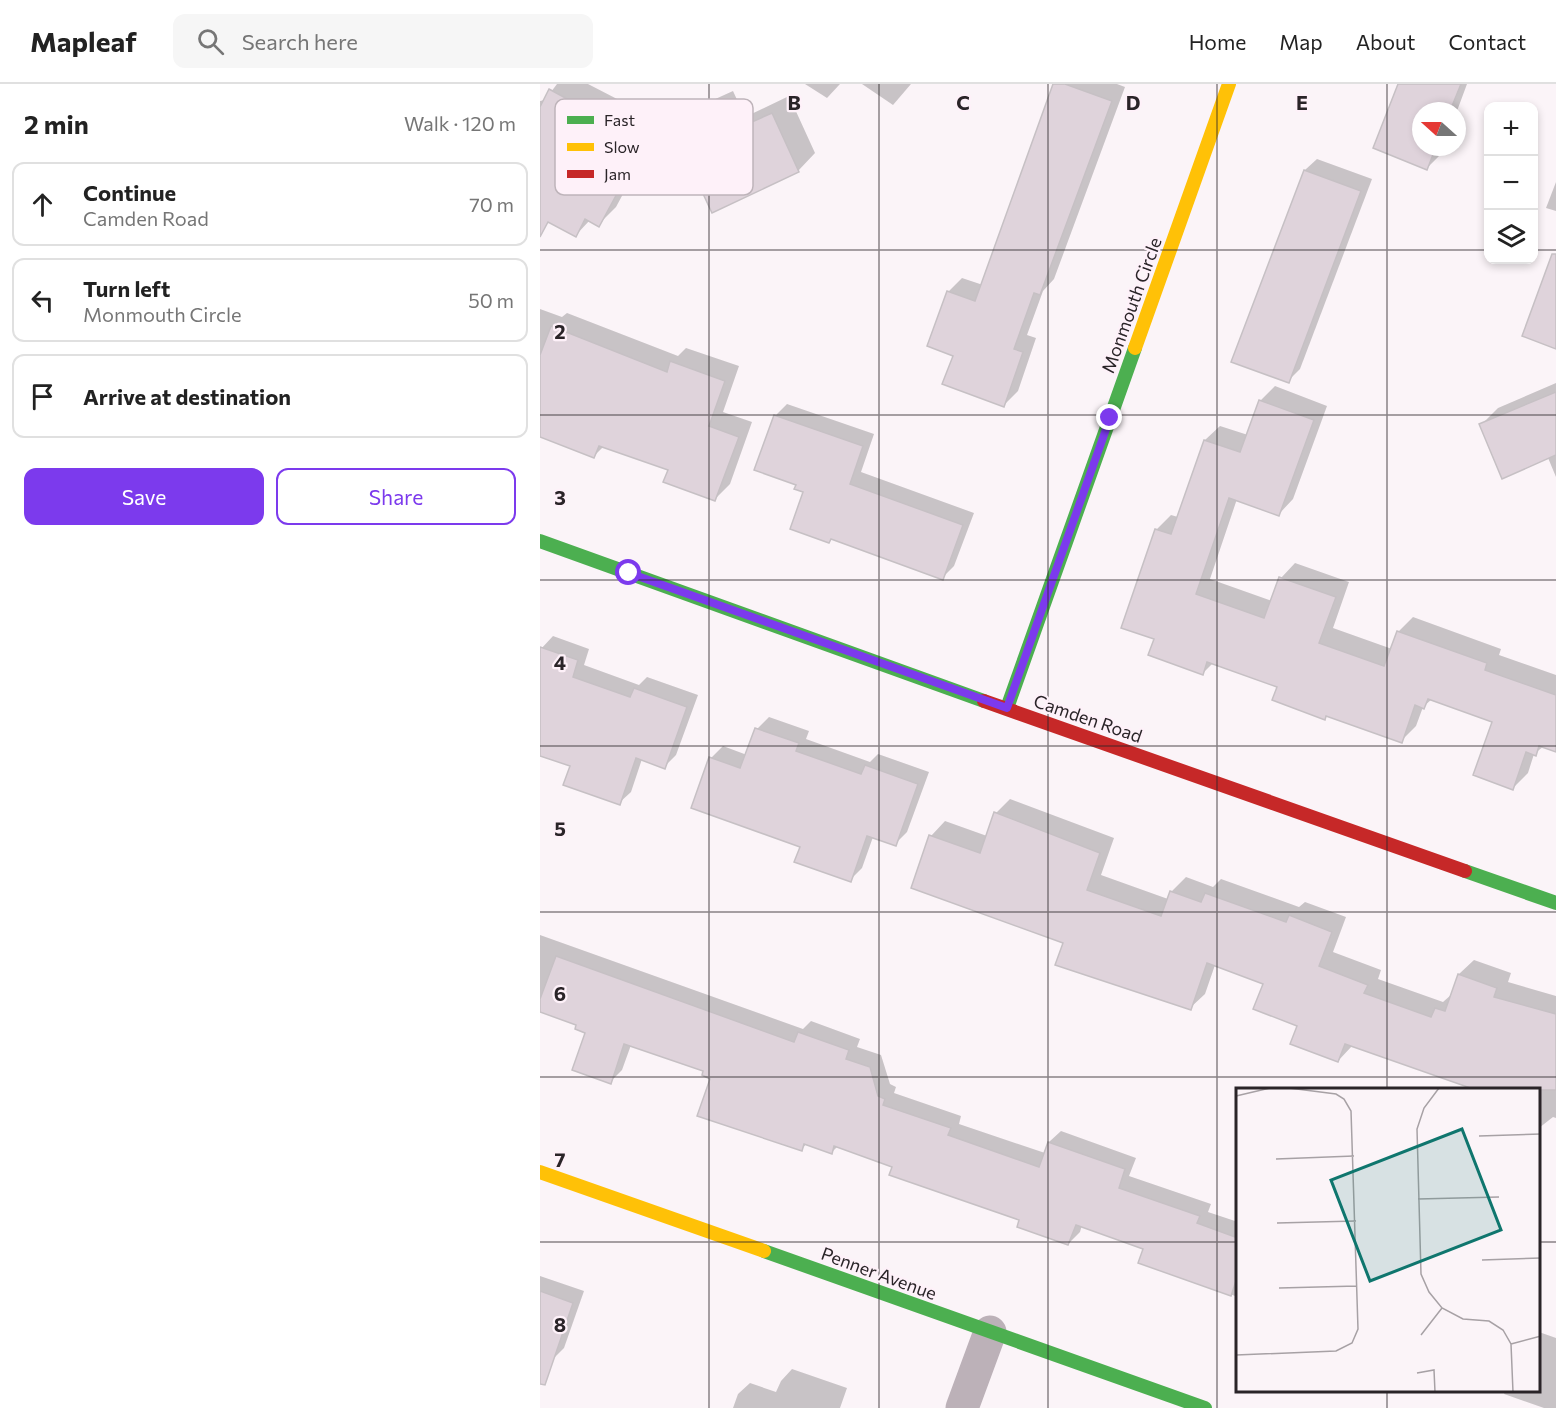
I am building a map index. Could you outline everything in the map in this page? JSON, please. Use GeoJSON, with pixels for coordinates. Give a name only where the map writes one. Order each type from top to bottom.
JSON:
{"type":"FeatureCollection","features":[{"type":"Feature","properties":{"kind":"street","name":"Monmouth Circle"},"geometry":{"type":"LineString","coordinates":[[1007,708],[1229,84]]}},
{"type":"Feature","properties":{"kind":"street","name":"Camden Road"},"geometry":{"type":"LineString","coordinates":[[540,541],[1556,903]]}},
{"type":"Feature","properties":{"kind":"street","name":"Penner Avenue"},"geometry":{"type":"LineString","coordinates":[[540,1172],[1205,1408]]}},
{"type":"Feature","properties":{"kind":"street"},"geometry":{"type":"LineString","coordinates":[[962,1408],[990,1332]]}},
{"type":"Feature","properties":{"kind":"building"},"geometry":{"type":"Polygon","coordinates":[[[1053,84],[1065,84],[1112,101],[1040,295],[1034,293],[1014,349],[1023,352],[1004,407],[942,384],[953,356],[927,346],[947,291],[975,301],[1053,84]]]}},
{"type":"Feature","properties":{"kind":"building"},"geometry":{"type":"Polygon","coordinates":[[[1398,84],[1461,84],[1454,102],[1412,102],[1412,156],[1432,156],[1427,170],[1373,148],[1398,84]]]}},
{"type":"Feature","properties":{"kind":"building"},"geometry":{"type":"Polygon","coordinates":[[[549,89],[567,99],[555,99],[555,195],[616,195],[599,227],[585,219],[576,237],[548,222],[540,237],[540,107],[549,89]]]}},
{"type":"Feature","properties":{"kind":"building"},"geometry":{"type":"Polygon","coordinates":[[[772,113],[799,172],[753,194],[753,121],[772,113]]]}},
{"type":"Feature","properties":{"kind":"building"},"geometry":{"type":"Polygon","coordinates":[[[1304,170],[1361,191],[1289,383],[1231,362],[1304,170]]]}},
{"type":"Feature","properties":{"kind":"building"},"geometry":{"type":"Polygon","coordinates":[[[704,195],[750,195],[712,213],[704,195]]]}},
{"type":"Feature","properties":{"kind":"building"},"geometry":{"type":"Polygon","coordinates":[[[1552,254],[1556,254],[1556,349],[1522,336],[1552,254]]]}},
{"type":"Feature","properties":{"kind":"building"},"geometry":{"type":"Polygon","coordinates":[[[551,326],[667,372],[670,361],[725,381],[709,426],[739,437],[715,501],[663,482],[668,470],[599,446],[594,458],[540,437],[540,355],[551,326]]]}},
{"type":"Feature","properties":{"kind":"building"},"geometry":{"type":"Polygon","coordinates":[[[1556,392],[1556,455],[1502,479],[1479,424],[1556,392]]]}},
{"type":"Feature","properties":{"kind":"building"},"geometry":{"type":"Polygon","coordinates":[[[1259,400],[1314,420],[1279,516],[1229,498],[1196,594],[1264,618],[1279,577],[1336,597],[1319,643],[1384,666],[1397,631],[1487,663],[1485,670],[1556,695],[1556,752],[1539,746],[1536,756],[1526,752],[1513,790],[1473,775],[1492,722],[1428,699],[1424,709],[1415,705],[1402,743],[1326,716],[1325,720],[1272,700],[1277,687],[1207,662],[1203,675],[1148,655],[1154,639],[1121,628],[1155,529],[1171,534],[1204,440],[1240,452],[1259,400]]]}},
{"type":"Feature","properties":{"kind":"building"},"geometry":{"type":"Polygon","coordinates":[[[774,415],[863,446],[850,484],[963,525],[943,580],[831,539],[829,543],[790,529],[803,492],[794,489],[796,485],[754,470],[774,415]]]}},
{"type":"Feature","properties":{"kind":"building"},"geometry":{"type":"Polygon","coordinates":[[[540,647],[578,660],[573,677],[630,697],[634,688],[687,707],[665,769],[636,758],[620,805],[563,785],[570,766],[540,756],[540,647]]]}},
{"type":"Feature","properties":{"kind":"building"},"geometry":{"type":"Polygon","coordinates":[[[755,728],[799,743],[796,751],[861,774],[865,765],[918,784],[896,846],[867,836],[851,882],[794,862],[800,847],[691,808],[709,757],[740,768],[755,728]]]}},
{"type":"Feature","properties":{"kind":"building"},"geometry":{"type":"Polygon","coordinates":[[[994,812],[1100,853],[1087,890],[1161,916],[1170,891],[1201,902],[1205,893],[1286,922],[1289,915],[1332,932],[1319,966],[1368,985],[1364,993],[1431,1017],[1435,1008],[1445,1011],[1458,974],[1497,988],[1494,997],[1556,1014],[1556,1090],[1470,1088],[1345,1044],[1338,1062],[1290,1044],[1297,1026],[1253,1009],[1263,984],[1207,963],[1191,1010],[1055,965],[1063,943],[911,888],[929,835],[980,853],[994,812]]]}},
{"type":"Feature","properties":{"kind":"building"},"geometry":{"type":"Polygon","coordinates":[[[556,956],[794,1042],[798,1032],[849,1050],[846,1059],[870,1067],[878,1096],[885,1099],[883,1105],[951,1128],[948,1135],[1039,1167],[1048,1142],[1125,1169],[1119,1188],[1200,1216],[1197,1223],[1236,1237],[1236,1281],[1231,1296],[1138,1263],[1143,1249],[1076,1225],[1068,1245],[1017,1227],[1019,1220],[889,1175],[892,1167],[834,1146],[832,1154],[804,1144],[802,1151],[697,1116],[710,1079],[702,1075],[703,1071],[624,1044],[611,1084],[572,1070],[585,1033],[575,1029],[576,1025],[540,1012],[540,999],[556,956]]]}},
{"type":"Feature","properties":{"kind":"building"},"geometry":{"type":"Polygon","coordinates":[[[540,1291],[573,1303],[545,1385],[540,1384],[540,1291]]]}},
{"type":"Feature","properties":{"kind":"traffic: fast"},"geometry":{"type":"LineString","coordinates":[[1007,708],[1135,348]]}},
{"type":"Feature","properties":{"kind":"traffic: fast"},"geometry":{"type":"LineString","coordinates":[[540,541],[984,701]]}},
{"type":"Feature","properties":{"kind":"traffic: fast"},"geometry":{"type":"LineString","coordinates":[[1465,871],[1556,903]]}},
{"type":"Feature","properties":{"kind":"traffic: fast"},"geometry":{"type":"LineString","coordinates":[[764,1251],[1205,1408]]}},
{"type":"Feature","properties":{"kind":"traffic: slow"},"geometry":{"type":"LineString","coordinates":[[1135,348],[1229,84]]}},
{"type":"Feature","properties":{"kind":"traffic: slow"},"geometry":{"type":"LineString","coordinates":[[540,1172],[764,1251]]}},
{"type":"Feature","properties":{"kind":"traffic: jam"},"geometry":{"type":"LineString","coordinates":[[984,701],[1465,871]]}},
{"type":"Feature","properties":{"kind":"route"},"geometry":{"type":"LineString","coordinates":[[629,573],[1007,708],[1110,418]]}}]}
